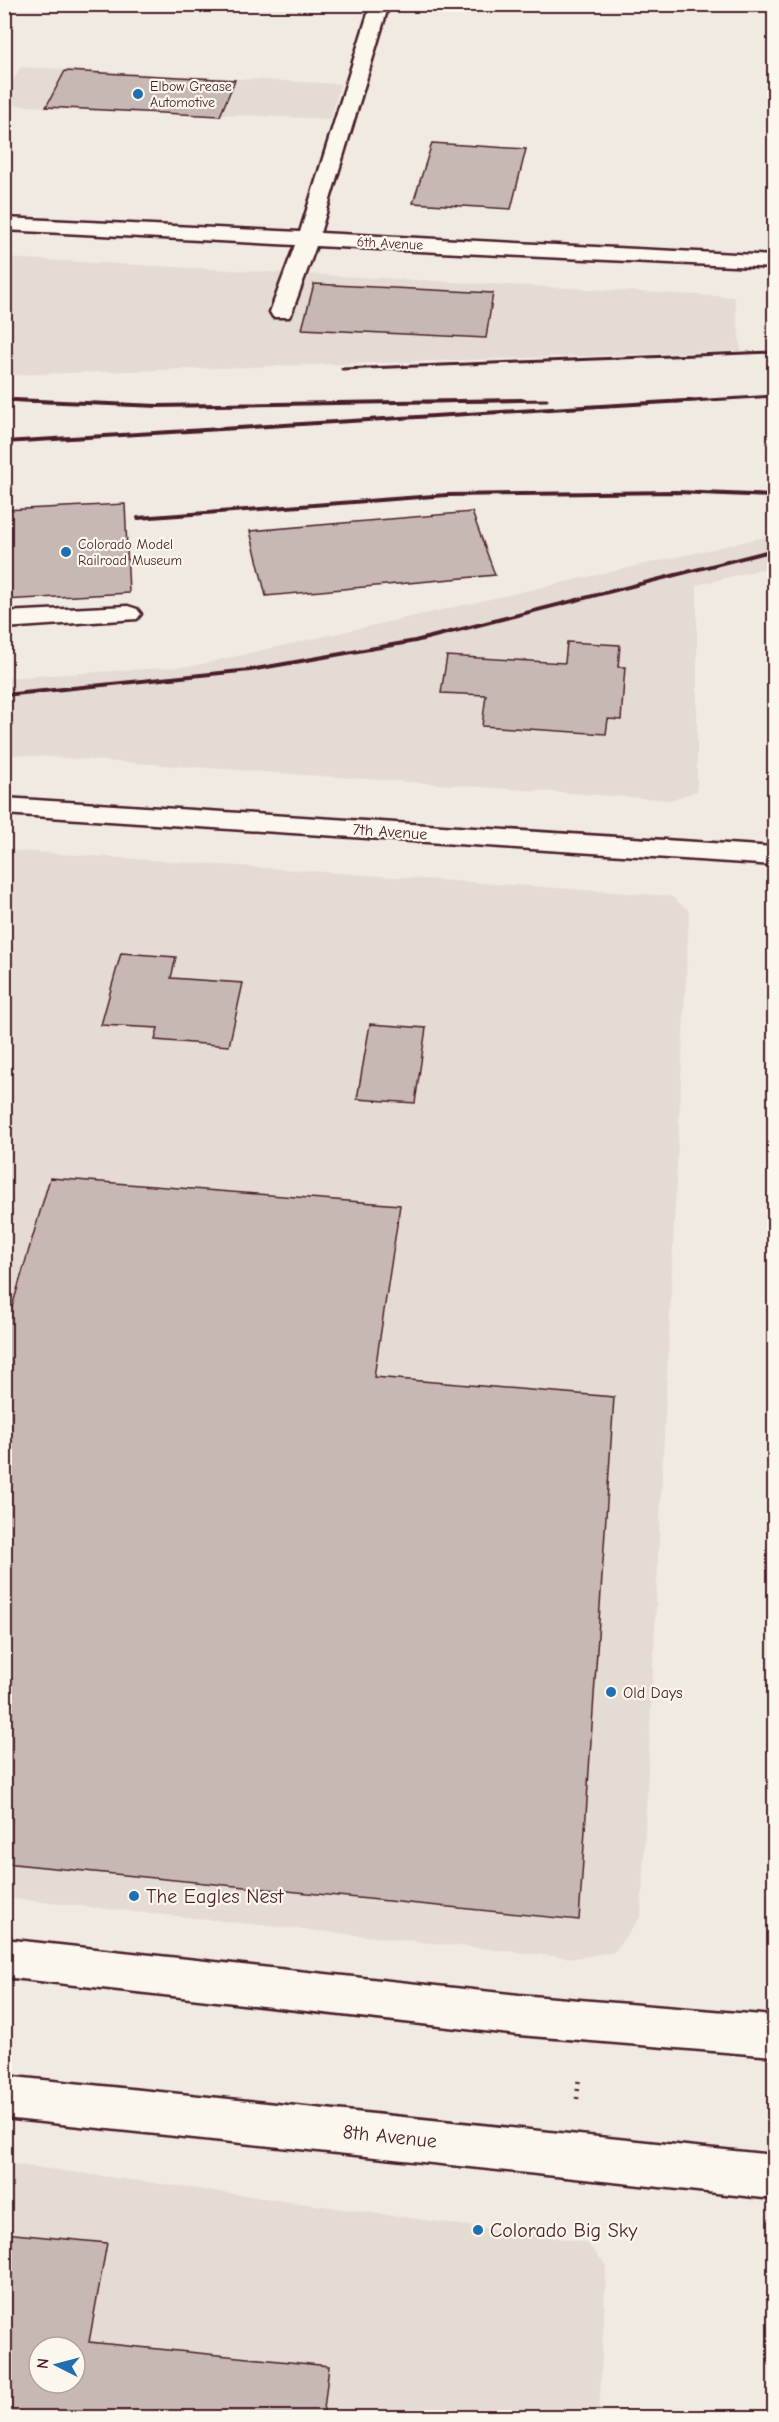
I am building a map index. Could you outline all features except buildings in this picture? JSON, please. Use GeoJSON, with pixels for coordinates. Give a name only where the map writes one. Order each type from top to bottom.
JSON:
{"type":"FeatureCollection","features":[{"type":"Feature","properties":{"kind":"street"},"geometry":{"type":"LineString","coordinates":[[281,312],[308,239],[380,4]]}},
{"type":"Feature","properties":{"kind":"street","name":"6th Avenue"},"geometry":{"type":"LineString","coordinates":[[4,224],[774,262]]}},
{"type":"Feature","properties":{"kind":"street"},"geometry":{"type":"LineString","coordinates":[[4,620],[128,614]]}},
{"type":"Feature","properties":{"kind":"street","name":"7th Avenue"},"geometry":{"type":"LineString","coordinates":[[4,806],[774,856]]}},
{"type":"Feature","properties":{"kind":"street"},"geometry":{"type":"LineString","coordinates":[[4,1959],[519,2015],[774,2036]]}},
{"type":"Feature","properties":{"kind":"street","name":"8th Avenue"},"geometry":{"type":"LineString","coordinates":[[4,2097],[774,2176]]}},
{"type":"Feature","properties":{"kind":"path"},"geometry":{"type":"LineString","coordinates":[[576,2109],[580,2072]]}},
{"type":"Feature","properties":{"kind":"shaded area"},"geometry":{"type":"Polygon","coordinates":[[[21,67],[340,84],[331,119],[5,105],[5,95],[21,67]]]}},
{"type":"Feature","properties":{"kind":"shaded area"},"geometry":{"type":"Polygon","coordinates":[[[4,258],[734,297],[741,351],[5,375],[4,258]]]}},
{"type":"Feature","properties":{"kind":"shaded area"},"geometry":{"type":"Polygon","coordinates":[[[774,535],[774,566],[697,585],[697,791],[670,800],[5,754],[4,678],[193,666],[774,535]]]}},
{"type":"Feature","properties":{"kind":"shaded area"},"geometry":{"type":"Polygon","coordinates":[[[4,850],[671,896],[689,911],[641,1916],[614,1952],[573,1958],[5,1898],[4,850]]]}},
{"type":"Feature","properties":{"kind":"shaded area"},"geometry":{"type":"Polygon","coordinates":[[[5,2163],[586,2242],[606,2265],[599,2417],[5,2418],[5,2163]]]}},
{"type":"Feature","properties":{"kind":"railway"},"geometry":{"type":"LineString","coordinates":[[342,369],[774,352]]}},
{"type":"Feature","properties":{"kind":"railway"},"geometry":{"type":"LineString","coordinates":[[675,402],[774,396]]}},
{"type":"Feature","properties":{"kind":"railway"},"geometry":{"type":"LineString","coordinates":[[4,400],[52,402]]}},
{"type":"Feature","properties":{"kind":"railway"},"geometry":{"type":"LineString","coordinates":[[14,400],[158,406],[522,400]]}},
{"type":"Feature","properties":{"kind":"railway"},"geometry":{"type":"LineString","coordinates":[[425,402],[547,400]]}},
{"type":"Feature","properties":{"kind":"railway"},"geometry":{"type":"LineString","coordinates":[[4,442],[701,400]]}},
{"type":"Feature","properties":{"kind":"railway"},"geometry":{"type":"LineString","coordinates":[[138,518],[447,495],[677,492],[774,496]]}},
{"type":"Feature","properties":{"kind":"railway"},"geometry":{"type":"LineString","coordinates":[[4,695],[250,670],[415,641],[774,550]]}},
{"type":"Feature","properties":{"kind":"place","name":"Elbow Grease Automotive"},"geometry":{"type":"Point","coordinates":[138,94]}},
{"type":"Feature","properties":{"kind":"place","name":"Colorado Model Railroad Museum"},"geometry":{"type":"Point","coordinates":[66,552]}},
{"type":"Feature","properties":{"kind":"place","name":"Old Days"},"geometry":{"type":"Point","coordinates":[611,1692]}},
{"type":"Feature","properties":{"kind":"place","name":"The Eagles Nest"},"geometry":{"type":"Point","coordinates":[134,1896]}},
{"type":"Feature","properties":{"kind":"place","name":"Colorado Big Sky"},"geometry":{"type":"Point","coordinates":[478,2230]}}]}
